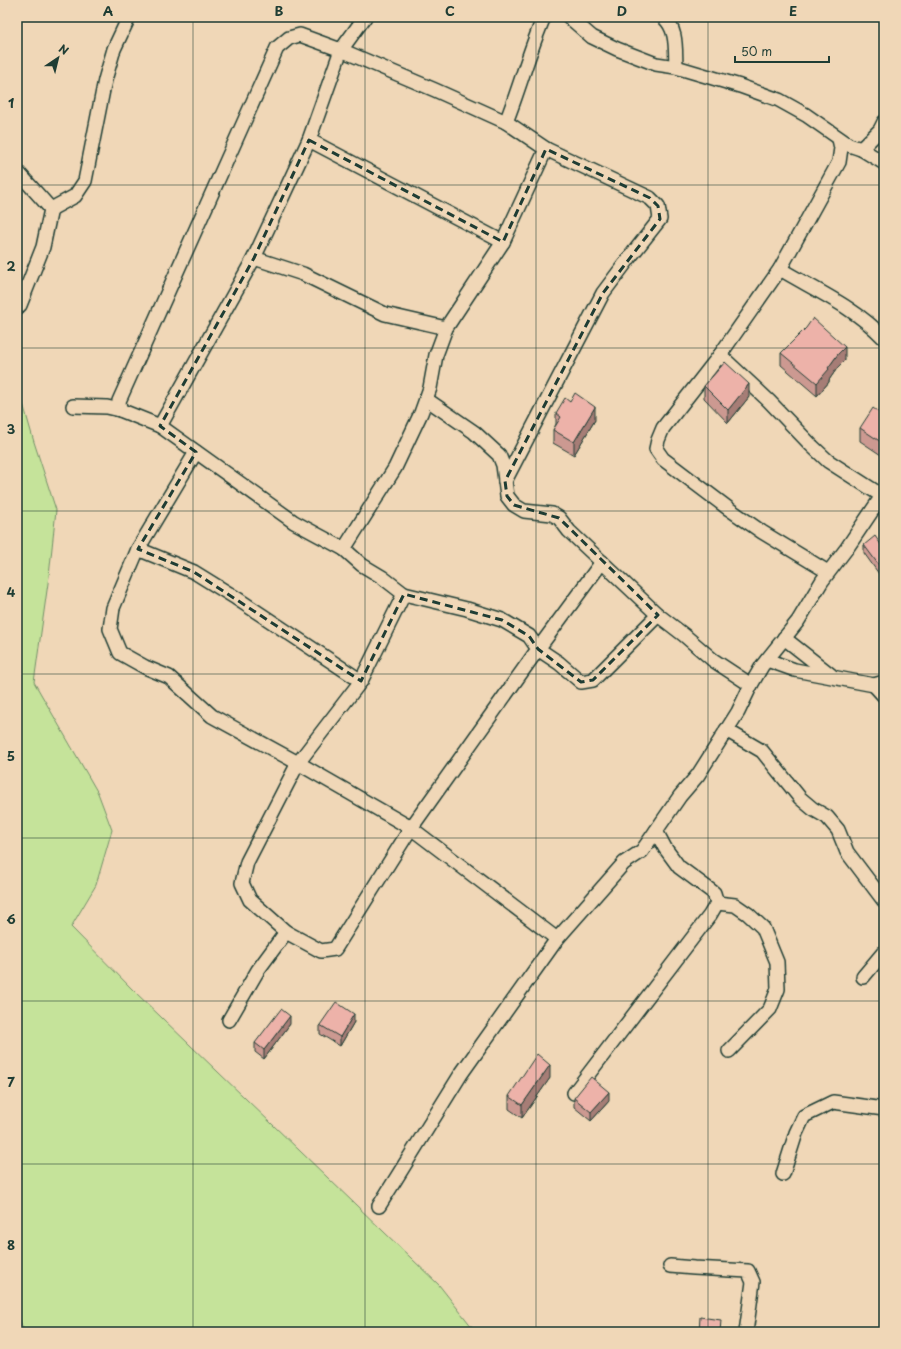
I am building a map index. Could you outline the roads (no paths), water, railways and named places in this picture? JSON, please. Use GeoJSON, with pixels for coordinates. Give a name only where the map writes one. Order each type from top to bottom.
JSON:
{"type":"FeatureCollection","features":[{"type":"Feature","properties":{"kind":"street"},"geometry":{"type":"LineString","coordinates":[[17,308],[20,305],[42,247],[51,209],[74,196],[85,181],[105,80],[114,49],[129,17]]}},
{"type":"Feature","properties":{"kind":"street"},"geometry":{"type":"LineString","coordinates":[[160,426],[254,258],[309,140],[341,50],[365,17]]}},
{"type":"Feature","properties":{"kind":"street"},"geometry":{"type":"LineString","coordinates":[[506,122],[544,17]]}},
{"type":"Feature","properties":{"kind":"street"},"geometry":{"type":"LineString","coordinates":[[569,17],[592,37],[617,49],[656,64],[676,67],[740,86],[779,100],[806,115],[849,145],[861,149],[884,163]]}},
{"type":"Feature","properties":{"kind":"street"},"geometry":{"type":"LineString","coordinates":[[663,17],[668,21],[674,32],[676,67]]}},
{"type":"Feature","properties":{"kind":"street"},"geometry":{"type":"LineString","coordinates":[[120,410],[119,401],[276,48],[289,38],[300,35],[341,50],[436,90],[506,122],[546,149],[650,198],[658,206],[660,219],[603,293],[505,481]]}},
{"type":"Feature","properties":{"kind":"street"},"geometry":{"type":"LineString","coordinates":[[861,149],[880,130],[884,122]]}},
{"type":"Feature","properties":{"kind":"street"},"geometry":{"type":"LineString","coordinates":[[828,572],[729,510],[663,459],[656,449],[663,428],[720,355],[780,269],[839,162],[841,148],[840,138]]}},
{"type":"Feature","properties":{"kind":"street"},"geometry":{"type":"LineString","coordinates":[[309,140],[503,242]]}},
{"type":"Feature","properties":{"kind":"street"},"geometry":{"type":"LineString","coordinates":[[344,549],[395,468],[421,413],[430,388],[436,355],[446,328],[503,242],[546,149]]}},
{"type":"Feature","properties":{"kind":"street"},"geometry":{"type":"LineString","coordinates":[[17,171],[51,209]]}},
{"type":"Feature","properties":{"kind":"street"},"geometry":{"type":"LineString","coordinates":[[254,258],[303,274],[385,314],[446,328]]}},
{"type":"Feature","properties":{"kind":"street"},"geometry":{"type":"LineString","coordinates":[[780,269],[858,316],[884,338]]}},
{"type":"Feature","properties":{"kind":"street"},"geometry":{"type":"LineString","coordinates":[[379,1206],[462,1074],[557,939],[624,863],[642,851],[680,796],[698,775],[738,712],[767,660],[798,621],[828,572],[847,548],[883,496],[828,461],[801,436],[769,401],[720,355]]}},
{"type":"Feature","properties":{"kind":"street"},"geometry":{"type":"LineString","coordinates":[[426,399],[474,432],[498,455],[503,465],[507,496],[514,505],[524,511],[552,514],[559,518],[569,531],[658,615],[713,660],[752,685]]}},
{"type":"Feature","properties":{"kind":"street"},"geometry":{"type":"LineString","coordinates":[[73,406],[107,407],[120,410],[160,426],[294,522],[344,549],[362,565],[382,577],[404,594],[467,609],[502,620],[529,636],[538,649],[559,663],[582,682],[593,680],[658,615]]}},
{"type":"Feature","properties":{"kind":"street"},"geometry":{"type":"LineString","coordinates":[[196,452],[138,549],[113,608],[110,629],[120,653],[145,667],[169,677],[212,716],[298,763],[411,828],[557,939]]}},
{"type":"Feature","properties":{"kind":"street"},"geometry":{"type":"LineString","coordinates":[[138,549],[194,572],[361,681]]}},
{"type":"Feature","properties":{"kind":"street"},"geometry":{"type":"LineString","coordinates":[[404,594],[361,681],[298,763],[247,862],[242,883],[250,900],[286,932],[321,952],[335,949],[411,828],[538,649],[602,562]]}},
{"type":"Feature","properties":{"kind":"street"},"geometry":{"type":"LineString","coordinates":[[784,638],[834,677]]}},
{"type":"Feature","properties":{"kind":"street"},"geometry":{"type":"LineString","coordinates":[[767,660],[795,670],[879,684],[884,696]]}},
{"type":"Feature","properties":{"kind":"street"},"geometry":{"type":"LineString","coordinates":[[726,730],[762,751],[800,798],[813,809],[827,817],[838,830],[847,852],[884,901]]}},
{"type":"Feature","properties":{"kind":"street"},"geometry":{"type":"LineString","coordinates":[[656,831],[665,848],[679,867],[714,893],[718,903]]}},
{"type":"Feature","properties":{"kind":"street"},"geometry":{"type":"LineString","coordinates":[[718,903],[735,905],[748,914],[763,928],[777,962],[778,989],[770,1009],[729,1051]]}},
{"type":"Feature","properties":{"kind":"street"},"geometry":{"type":"LineString","coordinates":[[574,1093],[718,903]]}},
{"type":"Feature","properties":{"kind":"street"},"geometry":{"type":"LineString","coordinates":[[229,1020],[258,970],[286,932]]}},
{"type":"Feature","properties":{"kind":"street"},"geometry":{"type":"LineString","coordinates":[[863,977],[884,952]]}},
{"type":"Feature","properties":{"kind":"street"},"geometry":{"type":"LineString","coordinates":[[783,1174],[796,1133],[804,1116],[833,1102],[884,1109]]}},
{"type":"Feature","properties":{"kind":"street"},"geometry":{"type":"LineString","coordinates":[[670,1266],[748,1271],[753,1282],[746,1332]]}}]}
